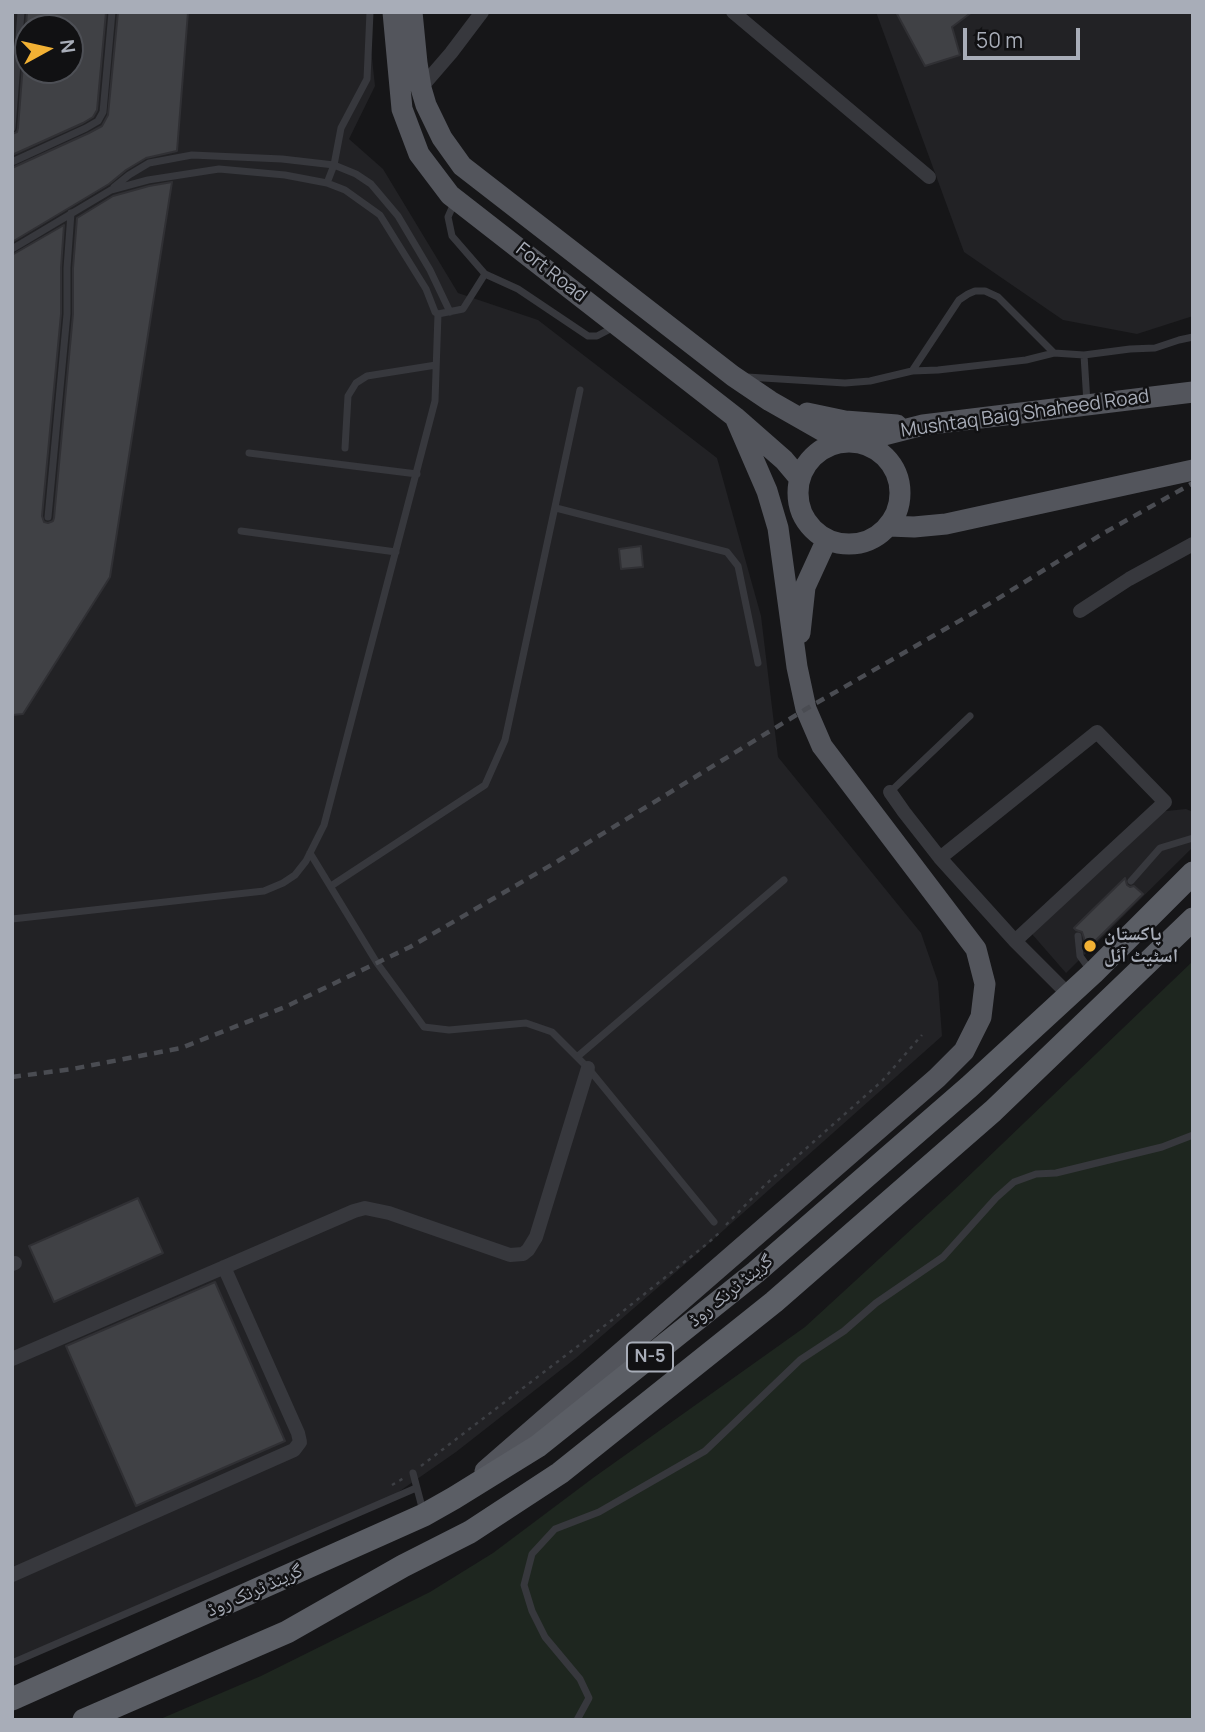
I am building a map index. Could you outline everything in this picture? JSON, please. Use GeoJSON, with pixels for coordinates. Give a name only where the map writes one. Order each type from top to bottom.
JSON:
{"type":"FeatureCollection","features":[{"type":"Feature","properties":{"kind":"highway","name":"گرینڈ ٹرنک روڈ"},"geometry":{"type":"LineString","coordinates":[[12,1699],[424,1515],[538,1446],[756,1272],[969,1087],[1093,973],[1193,873]]}},
{"type":"Feature","properties":{"kind":"highway","name":"گرینڈ ٹرنک روڈ"},"geometry":{"type":"LineString","coordinates":[[84,1720],[287,1632],[403,1566],[470,1532],[560,1473],[774,1302],[993,1111],[1193,919]]}},
{"type":"Feature","properties":{"kind":"main road","name":"Fort Road"},"geometry":{"type":"LineString","coordinates":[[393,12],[402,109],[419,154],[450,195],[735,417],[784,460],[800,480]]}},
{"type":"Feature","properties":{"kind":"main road","name":"Fort Road"},"geometry":{"type":"LineString","coordinates":[[412,12],[416,63],[426,105],[442,138],[462,166],[733,376],[769,401],[851,443]]}},
{"type":"Feature","properties":{"kind":"main road","name":"Mushtaq Baig Shaheed Road"},"geometry":{"type":"LineString","coordinates":[[851,443],[923,425],[1193,392]]}},
{"type":"Feature","properties":{"kind":"main road"},"geometry":{"type":"LineString","coordinates":[[769,401],[845,421],[923,425]]}},
{"type":"Feature","properties":{"kind":"main road"},"geometry":{"type":"LineString","coordinates":[[454,1498],[937,1078],[964,1051],[981,1017],[985,984],[976,949],[822,746],[806,709],[797,667],[778,528],[762,479],[735,417]]}},
{"type":"Feature","properties":{"kind":"main road"},"geometry":{"type":"LineString","coordinates":[[851,443],[876,449],[889,461],[897,476],[900,493],[897,510],[889,526],[867,541],[840,544],[827,540],[815,532],[800,508],[800,480],[806,466],[828,447],[851,443]]}},
{"type":"Feature","properties":{"kind":"main road"},"geometry":{"type":"LineString","coordinates":[[889,526],[946,524],[1193,470]]}},
{"type":"Feature","properties":{"kind":"main road"},"geometry":{"type":"LineString","coordinates":[[797,667],[805,587],[827,540]]}},
{"type":"Feature","properties":{"kind":"street"},"geometry":{"type":"LineString","coordinates":[[402,109],[451,53],[482,12]]}},
{"type":"Feature","properties":{"kind":"street"},"geometry":{"type":"LineString","coordinates":[[733,12],[929,177]]}},
{"type":"Feature","properties":{"kind":"street"},"geometry":{"type":"LineString","coordinates":[[1080,611],[1129,579],[1193,544]]}},
{"type":"Feature","properties":{"kind":"street"},"geometry":{"type":"LineString","coordinates":[[940,858],[1097,732],[1164,802],[1015,941]]}},
{"type":"Feature","properties":{"kind":"street"},"geometry":{"type":"LineString","coordinates":[[890,792],[940,858],[1015,941],[1069,995]]}},
{"type":"Feature","properties":{"kind":"street"},"geometry":{"type":"LineString","coordinates":[[12,1359],[365,1208],[389,1213],[510,1255],[523,1254],[536,1237],[588,1068]]}},
{"type":"Feature","properties":{"kind":"street"},"geometry":{"type":"LineString","coordinates":[[12,1575],[294,1450],[300,1443],[298,1433],[224,1267]]}},
{"type":"Feature","properties":{"kind":"lane"},"geometry":{"type":"LineString","coordinates":[[12,128],[21,12]]}},
{"type":"Feature","properties":{"kind":"lane"},"geometry":{"type":"LineString","coordinates":[[12,162],[98,121],[103,112],[111,12]]}},
{"type":"Feature","properties":{"kind":"lane"},"geometry":{"type":"LineString","coordinates":[[327,183],[341,128],[367,79],[370,12]]}},
{"type":"Feature","properties":{"kind":"lane"},"geometry":{"type":"LineString","coordinates":[[12,249],[111,190],[149,163],[192,155],[334,164],[371,184],[398,216],[430,270],[450,312]]}},
{"type":"Feature","properties":{"kind":"lane"},"geometry":{"type":"LineString","coordinates":[[12,919],[264,891],[295,875],[324,825],[435,401],[438,314],[426,289],[380,215],[345,190],[327,183],[285,174],[219,169],[148,180],[111,190]]}},
{"type":"Feature","properties":{"kind":"lane"},"geometry":{"type":"LineString","coordinates":[[456,199],[448,217],[452,236],[485,274],[518,289],[588,336],[607,333],[617,325]]}},
{"type":"Feature","properties":{"kind":"lane"},"geometry":{"type":"LineString","coordinates":[[47,517],[67,314],[71,213]]}},
{"type":"Feature","properties":{"kind":"lane"},"geometry":{"type":"LineString","coordinates":[[438,314],[463,309],[485,274]]}},
{"type":"Feature","properties":{"kind":"lane"},"geometry":{"type":"LineString","coordinates":[[912,370],[959,300],[975,291],[985,291],[998,297],[1055,353]]}},
{"type":"Feature","properties":{"kind":"lane"},"geometry":{"type":"LineString","coordinates":[[733,376],[845,383],[878,380],[912,370],[938,370],[1026,360],[1055,353],[1084,355],[1163,347],[1193,337]]}},
{"type":"Feature","properties":{"kind":"lane"},"geometry":{"type":"LineString","coordinates":[[1084,355],[1087,405]]}},
{"type":"Feature","properties":{"kind":"lane"},"geometry":{"type":"LineString","coordinates":[[345,448],[348,396],[356,383],[367,376],[436,365]]}},
{"type":"Feature","properties":{"kind":"lane"},"geometry":{"type":"LineString","coordinates":[[331,886],[485,785],[505,740],[580,390]]}},
{"type":"Feature","properties":{"kind":"lane"},"geometry":{"type":"LineString","coordinates":[[249,453],[417,474]]}},
{"type":"Feature","properties":{"kind":"lane"},"geometry":{"type":"LineString","coordinates":[[555,508],[727,552],[738,566],[758,663]]}},
{"type":"Feature","properties":{"kind":"lane"},"geometry":{"type":"LineString","coordinates":[[240,531],[396,552]]}},
{"type":"Feature","properties":{"kind":"lane"},"geometry":{"type":"LineString","coordinates":[[890,792],[970,716]]}},
{"type":"Feature","properties":{"kind":"lane"},"geometry":{"type":"LineString","coordinates":[[1131,881],[1160,848],[1193,838]]}},
{"type":"Feature","properties":{"kind":"lane"},"geometry":{"type":"LineString","coordinates":[[310,853],[377,963],[424,1027],[449,1030],[526,1023],[552,1032],[588,1068],[714,1222]]}},
{"type":"Feature","properties":{"kind":"lane"},"geometry":{"type":"LineString","coordinates":[[577,1057],[784,880]]}},
{"type":"Feature","properties":{"kind":"lane"},"geometry":{"type":"LineString","coordinates":[[1078,936],[1080,956],[1093,973]]}},
{"type":"Feature","properties":{"kind":"lane"},"geometry":{"type":"LineString","coordinates":[[577,1720],[589,1698],[580,1679],[545,1637],[532,1611],[524,1585],[533,1554],[555,1529],[599,1512],[705,1451],[800,1360],[844,1331],[876,1303],[943,1257],[1014,1182],[1036,1174],[1055,1173],[1163,1147],[1193,1135]]}},
{"type":"Feature","properties":{"kind":"lane"},"geometry":{"type":"LineString","coordinates":[[413,1473],[424,1515]]}},
{"type":"Feature","properties":{"kind":"lane"},"geometry":{"type":"LineString","coordinates":[[12,1663],[416,1488]]}},
{"type":"Feature","properties":{"kind":"lane"},"geometry":{"type":"LineString","coordinates":[[106,1720],[164,1686]]}},
{"type":"Feature","properties":{"kind":"path"},"geometry":{"type":"LineString","coordinates":[[385,1489],[413,1473],[708,1243],[765,1185],[882,1082],[922,1035]]}},
{"type":"Feature","properties":{"kind":"shaded area"},"geometry":{"type":"Polygon","coordinates":[[[12,12],[367,12],[375,86],[349,139],[383,169],[458,293],[538,320],[717,458],[761,616],[778,757],[921,933],[938,982],[942,1036],[576,1358],[456,1452],[387,1500],[12,1663],[12,12]]]}},
{"type":"Feature","properties":{"kind":"shaded area"},"geometry":{"type":"Polygon","coordinates":[[[876,12],[1193,12],[1193,316],[1137,334],[1063,320],[964,252],[876,12]]]}},
{"type":"Feature","properties":{"kind":"shaded area"},"geometry":{"type":"Polygon","coordinates":[[[1186,809],[1193,812],[1193,847],[1066,973],[1032,934],[1157,812],[1186,809]]]}},
{"type":"Feature","properties":{"kind":"shaded area"},"geometry":{"type":"Polygon","coordinates":[[[1193,961],[1193,1720],[158,1720],[261,1676],[430,1592],[493,1553],[805,1327],[952,1192],[1193,961]]]}},
{"type":"Feature","properties":{"kind":"building"},"geometry":{"type":"Polygon","coordinates":[[[27,12],[106,12],[97,110],[93,117],[12,155],[12,134],[17,132],[21,84],[84,84],[84,14],[27,12]]]}},
{"type":"Feature","properties":{"kind":"building"},"geometry":{"type":"Polygon","coordinates":[[[118,12],[188,12],[177,151],[146,158],[109,184],[12,242],[12,168],[102,126],[108,115],[118,12]]]}},
{"type":"Feature","properties":{"kind":"building"},"geometry":{"type":"Polygon","coordinates":[[[896,12],[972,12],[952,27],[960,55],[925,66],[896,12]]]}},
{"type":"Feature","properties":{"kind":"building"},"geometry":{"type":"Polygon","coordinates":[[[172,182],[110,577],[23,714],[12,715],[12,255],[64,225],[61,314],[42,516],[44,522],[48,523],[54,518],[73,314],[77,218],[113,196],[172,182]]]}},
{"type":"Feature","properties":{"kind":"building"},"geometry":{"type":"Polygon","coordinates":[[[641,546],[643,567],[621,569],[619,549],[641,546]]]}},
{"type":"Feature","properties":{"kind":"building"},"geometry":{"type":"Polygon","coordinates":[[[1125,878],[1127,885],[1134,886],[1143,894],[1090,946],[1082,932],[1074,928],[1125,878]]]}},
{"type":"Feature","properties":{"kind":"building"},"geometry":{"type":"Polygon","coordinates":[[[138,1198],[163,1253],[54,1302],[29,1246],[138,1198]]]}},
{"type":"Feature","properties":{"kind":"building"},"geometry":{"type":"Polygon","coordinates":[[[215,1282],[285,1441],[136,1506],[66,1346],[215,1282]]]}},
{"type":"Feature","properties":{"kind":"railway"},"geometry":{"type":"LineString","coordinates":[[12,1077],[72,1069],[181,1048],[285,1007],[410,947],[558,861],[806,709],[1193,483]]}},
{"type":"Feature","properties":{"kind":"place","name":"پاکستان اسٹیٹ آئل"},"geometry":{"type":"Point","coordinates":[1090,946]}}]}
